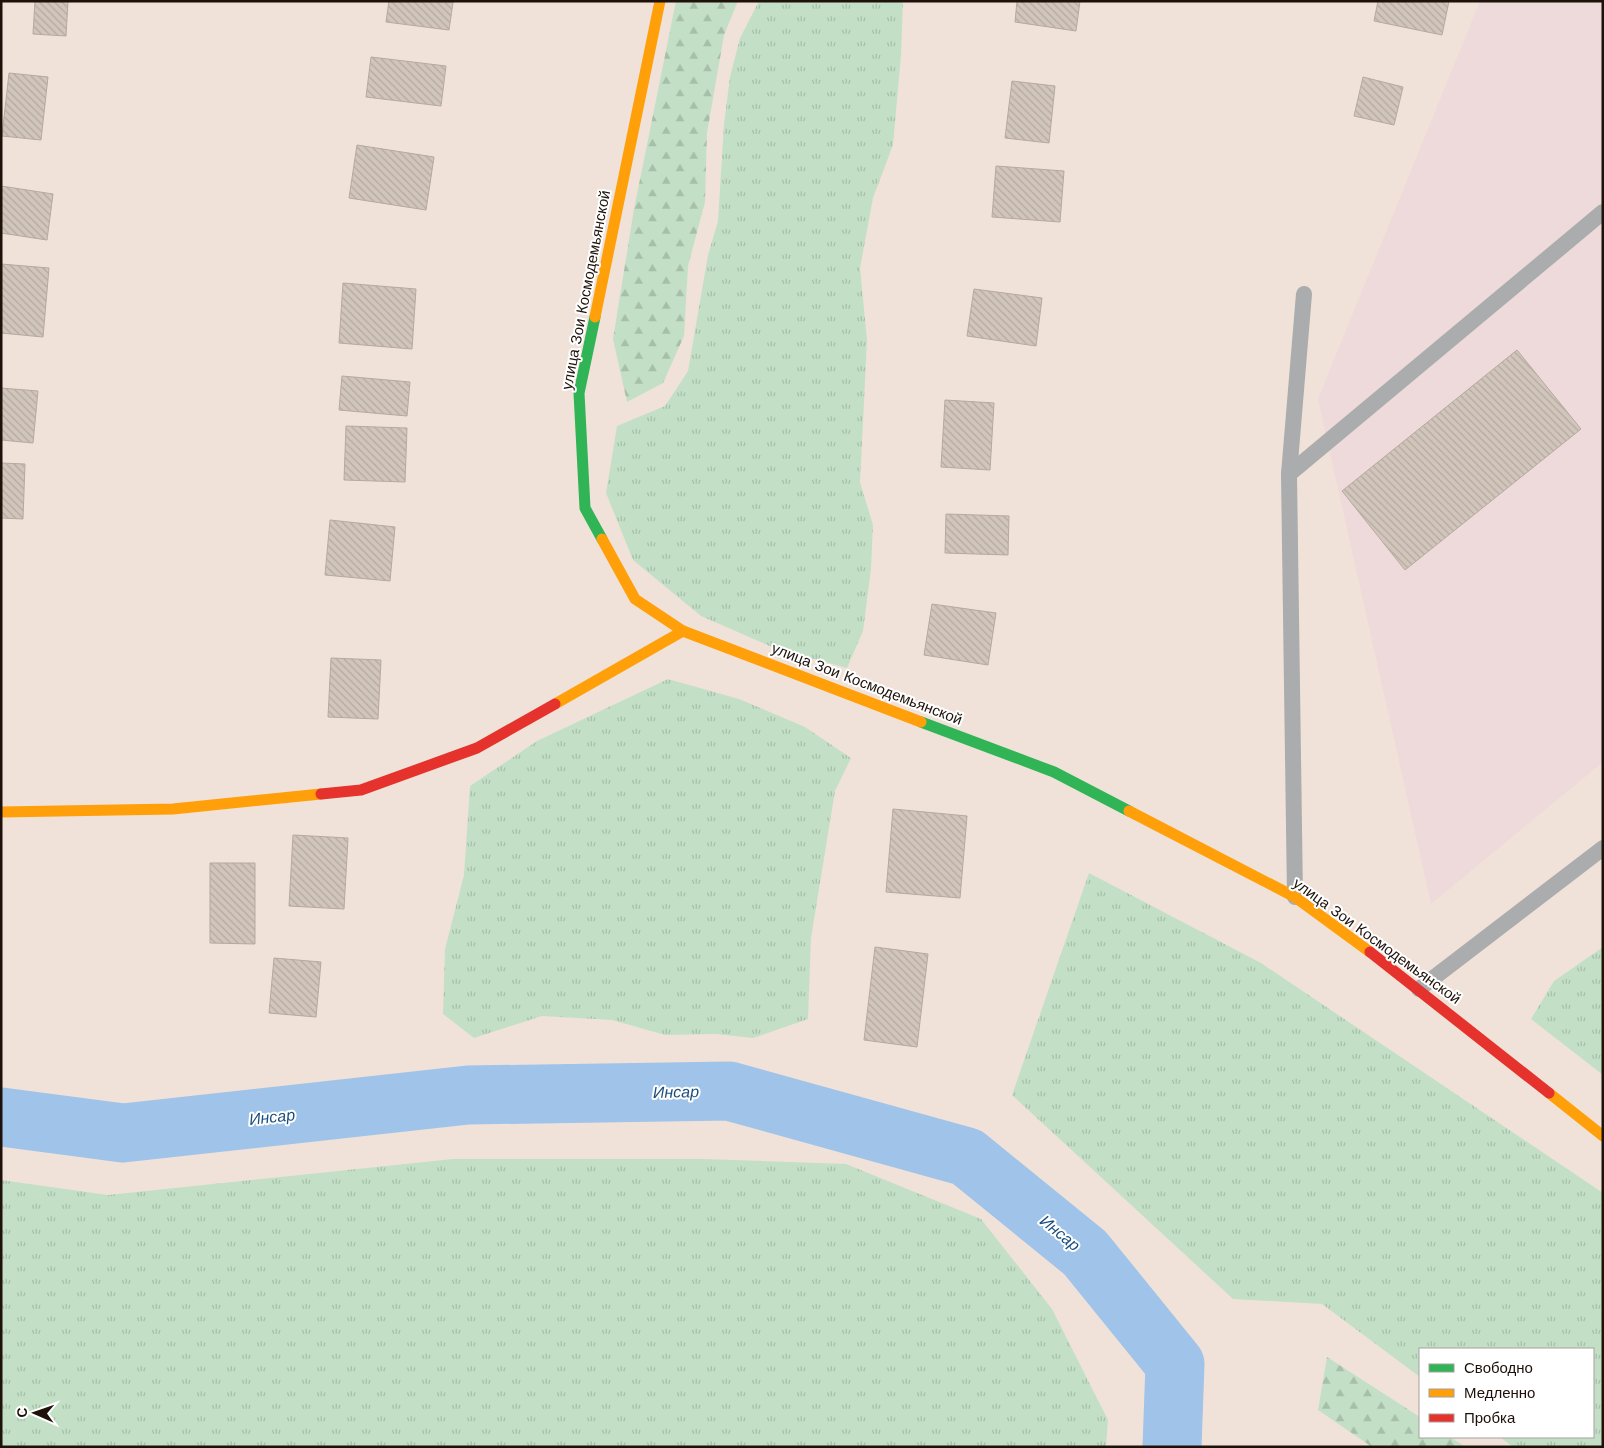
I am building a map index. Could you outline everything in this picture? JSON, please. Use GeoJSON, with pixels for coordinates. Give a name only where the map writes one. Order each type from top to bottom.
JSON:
{"type":"FeatureCollection","features":[{"type":"Feature","properties":{"kind":"street","name":"улица Зои Космодемьянской"},"geometry":{"type":"LineString","coordinates":[[660,1],[580,392],[585,508],[635,599],[683,631],[1054,772],[1295,897],[1419,989],[1603,1136]]}},
{"type":"Feature","properties":{"kind":"street"},"geometry":{"type":"LineString","coordinates":[[1,812],[173,809],[361,790],[477,748],[683,631]]}},
{"type":"Feature","properties":{"kind":"lane"},"geometry":{"type":"LineString","coordinates":[[1289,474],[1603,212]]}},
{"type":"Feature","properties":{"kind":"lane"},"geometry":{"type":"LineString","coordinates":[[1295,897],[1289,474],[1304,294]]}},
{"type":"Feature","properties":{"kind":"lane"},"geometry":{"type":"LineString","coordinates":[[1419,989],[1603,848]]}},
{"type":"Feature","properties":{"kind":"shaded area"},"geometry":{"type":"Polygon","coordinates":[[[1480,1],[1603,1],[1603,762],[1431,904],[1318,399],[1480,1]]]}},
{"type":"Feature","properties":{"kind":"green space"},"geometry":{"type":"Polygon","coordinates":[[[676,1],[738,1],[724,35],[707,133],[705,202],[688,266],[684,336],[663,383],[627,402],[613,339],[634,209],[676,1]]]}},
{"type":"Feature","properties":{"kind":"green space"},"geometry":{"type":"Polygon","coordinates":[[[759,1],[903,1],[901,55],[893,145],[873,198],[860,268],[867,340],[860,482],[873,525],[871,569],[863,631],[847,668],[774,648],[701,616],[633,560],[606,493],[617,426],[665,406],[688,371],[708,255],[718,221],[724,124],[730,77],[740,38],[759,1]]]}},
{"type":"Feature","properties":{"kind":"green space"},"geometry":{"type":"Polygon","coordinates":[[[668,679],[739,699],[805,727],[851,758],[835,791],[811,938],[808,1019],[753,1038],[716,1034],[665,1035],[612,1020],[542,1016],[474,1038],[443,1014],[445,949],[464,875],[470,786],[537,741],[668,679]]]}},
{"type":"Feature","properties":{"kind":"green space"},"geometry":{"type":"Polygon","coordinates":[[[1089,873],[1261,963],[1603,1193],[1603,1447],[1513,1447],[1501,1438],[1594,1438],[1594,1348],[1419,1348],[1419,1376],[1322,1304],[1233,1299],[1012,1095],[1089,873]]]}},
{"type":"Feature","properties":{"kind":"green space"},"geometry":{"type":"Polygon","coordinates":[[[1603,947],[1603,1075],[1531,1019],[1554,981],[1603,947]]]}},
{"type":"Feature","properties":{"kind":"green space"},"geometry":{"type":"Polygon","coordinates":[[[453,1159],[705,1159],[846,1164],[981,1219],[1052,1309],[1108,1420],[1106,1447],[1,1447],[1,1180],[108,1195],[453,1159]]]}},
{"type":"Feature","properties":{"kind":"green space"},"geometry":{"type":"Polygon","coordinates":[[[1327,1357],[1419,1416],[1419,1438],[1452,1438],[1466,1447],[1372,1447],[1318,1410],[1327,1357]]]}},
{"type":"Feature","properties":{"kind":"building"},"geometry":{"type":"Polygon","coordinates":[[[35,1],[68,1],[66,36],[33,34],[35,1]]]}},
{"type":"Feature","properties":{"kind":"building"},"geometry":{"type":"Polygon","coordinates":[[[389,1],[453,2],[449,30],[386,22],[389,1]]]}},
{"type":"Feature","properties":{"kind":"building"},"geometry":{"type":"Polygon","coordinates":[[[1017,1],[1080,1],[1076,31],[1015,22],[1017,1]]]}},
{"type":"Feature","properties":{"kind":"building"},"geometry":{"type":"Polygon","coordinates":[[[1378,1],[1449,1],[1442,35],[1374,21],[1378,1]]]}},
{"type":"Feature","properties":{"kind":"building"},"geometry":{"type":"Polygon","coordinates":[[[371,57],[446,66],[441,106],[366,97],[371,57]]]}},
{"type":"Feature","properties":{"kind":"building"},"geometry":{"type":"Polygon","coordinates":[[[9,73],[48,77],[41,140],[2,136],[9,73]]]}},
{"type":"Feature","properties":{"kind":"building"},"geometry":{"type":"Polygon","coordinates":[[[1363,77],[1403,87],[1394,125],[1354,116],[1363,77]]]}},
{"type":"Feature","properties":{"kind":"building"},"geometry":{"type":"Polygon","coordinates":[[[1012,81],[1055,86],[1049,143],[1005,138],[1012,81]]]}},
{"type":"Feature","properties":{"kind":"building"},"geometry":{"type":"Polygon","coordinates":[[[357,145],[434,157],[426,210],[349,198],[357,145]]]}},
{"type":"Feature","properties":{"kind":"building"},"geometry":{"type":"Polygon","coordinates":[[[996,166],[1064,171],[1060,222],[992,217],[996,166]]]}},
{"type":"Feature","properties":{"kind":"building"},"geometry":{"type":"Polygon","coordinates":[[[1,186],[53,194],[47,240],[1,233],[1,186]]]}},
{"type":"Feature","properties":{"kind":"building"},"geometry":{"type":"Polygon","coordinates":[[[1,264],[49,268],[43,337],[1,333],[1,264]]]}},
{"type":"Feature","properties":{"kind":"building"},"geometry":{"type":"Polygon","coordinates":[[[343,283],[416,289],[412,349],[339,343],[343,283]]]}},
{"type":"Feature","properties":{"kind":"building"},"geometry":{"type":"Polygon","coordinates":[[[974,289],[1042,298],[1036,346],[967,336],[974,289]]]}},
{"type":"Feature","properties":{"kind":"building"},"geometry":{"type":"Polygon","coordinates":[[[1517,350],[1581,429],[1405,570],[1342,491],[1517,350]]]}},
{"type":"Feature","properties":{"kind":"building"},"geometry":{"type":"Polygon","coordinates":[[[342,376],[410,382],[407,416],[339,410],[342,376]]]}},
{"type":"Feature","properties":{"kind":"building"},"geometry":{"type":"Polygon","coordinates":[[[1,388],[38,391],[33,443],[1,440],[1,388]]]}},
{"type":"Feature","properties":{"kind":"building"},"geometry":{"type":"Polygon","coordinates":[[[945,400],[994,403],[990,470],[941,467],[945,400]]]}},
{"type":"Feature","properties":{"kind":"building"},"geometry":{"type":"Polygon","coordinates":[[[346,426],[407,428],[405,482],[344,480],[346,426]]]}},
{"type":"Feature","properties":{"kind":"building"},"geometry":{"type":"Polygon","coordinates":[[[1,463],[25,464],[23,519],[1,518],[1,463]]]}},
{"type":"Feature","properties":{"kind":"building"},"geometry":{"type":"Polygon","coordinates":[[[946,514],[1009,516],[1008,555],[945,553],[946,514]]]}},
{"type":"Feature","properties":{"kind":"building"},"geometry":{"type":"Polygon","coordinates":[[[330,520],[395,527],[390,581],[325,575],[330,520]]]}},
{"type":"Feature","properties":{"kind":"building"},"geometry":{"type":"Polygon","coordinates":[[[932,604],[996,613],[988,665],[924,655],[932,604]]]}},
{"type":"Feature","properties":{"kind":"building"},"geometry":{"type":"Polygon","coordinates":[[[331,658],[381,660],[378,719],[328,717],[331,658]]]}},
{"type":"Feature","properties":{"kind":"building"},"geometry":{"type":"Polygon","coordinates":[[[893,809],[967,816],[960,898],[886,892],[893,809]]]}},
{"type":"Feature","properties":{"kind":"building"},"geometry":{"type":"Polygon","coordinates":[[[293,835],[348,838],[344,909],[289,906],[293,835]]]}},
{"type":"Feature","properties":{"kind":"building"},"geometry":{"type":"Polygon","coordinates":[[[210,863],[255,863],[255,944],[210,943],[210,863]]]}},
{"type":"Feature","properties":{"kind":"building"},"geometry":{"type":"Polygon","coordinates":[[[875,947],[928,954],[917,1047],[864,1040],[875,947]]]}},
{"type":"Feature","properties":{"kind":"building"},"geometry":{"type":"Polygon","coordinates":[[[274,958],[321,962],[316,1017],[269,1013],[274,958]]]}},
{"type":"Feature","properties":{"kind":"waterway","name":"Инсар"},"geometry":{"type":"LineString","coordinates":[[1,1117],[123,1133],[468,1095],[729,1091],[967,1157],[1085,1253],[1175,1364],[1172,1447]]}},
{"type":"Feature","properties":{"kind":"traffic: fast"},"geometry":{"type":"LineString","coordinates":[[595,317],[579,393],[585,508],[602,539]]}},
{"type":"Feature","properties":{"kind":"traffic: fast"},"geometry":{"type":"LineString","coordinates":[[921,722],[1054,772],[1129,811]]}},
{"type":"Feature","properties":{"kind":"traffic: slow"},"geometry":{"type":"LineString","coordinates":[[595,317],[660,1]]}},
{"type":"Feature","properties":{"kind":"traffic: slow"},"geometry":{"type":"LineString","coordinates":[[602,539],[635,599],[683,631],[921,722]]}},
{"type":"Feature","properties":{"kind":"traffic: slow"},"geometry":{"type":"LineString","coordinates":[[555,704],[683,631]]}},
{"type":"Feature","properties":{"kind":"traffic: slow"},"geometry":{"type":"LineString","coordinates":[[1,812],[173,809],[321,794]]}},
{"type":"Feature","properties":{"kind":"traffic: slow"},"geometry":{"type":"LineString","coordinates":[[1129,811],[1295,897],[1370,952]]}},
{"type":"Feature","properties":{"kind":"traffic: slow"},"geometry":{"type":"LineString","coordinates":[[1549,1093],[1603,1136]]}},
{"type":"Feature","properties":{"kind":"traffic: jam"},"geometry":{"type":"LineString","coordinates":[[321,794],[361,790],[477,748],[555,704]]}},
{"type":"Feature","properties":{"kind":"traffic: jam"},"geometry":{"type":"LineString","coordinates":[[1370,952],[1549,1093]]}}]}
